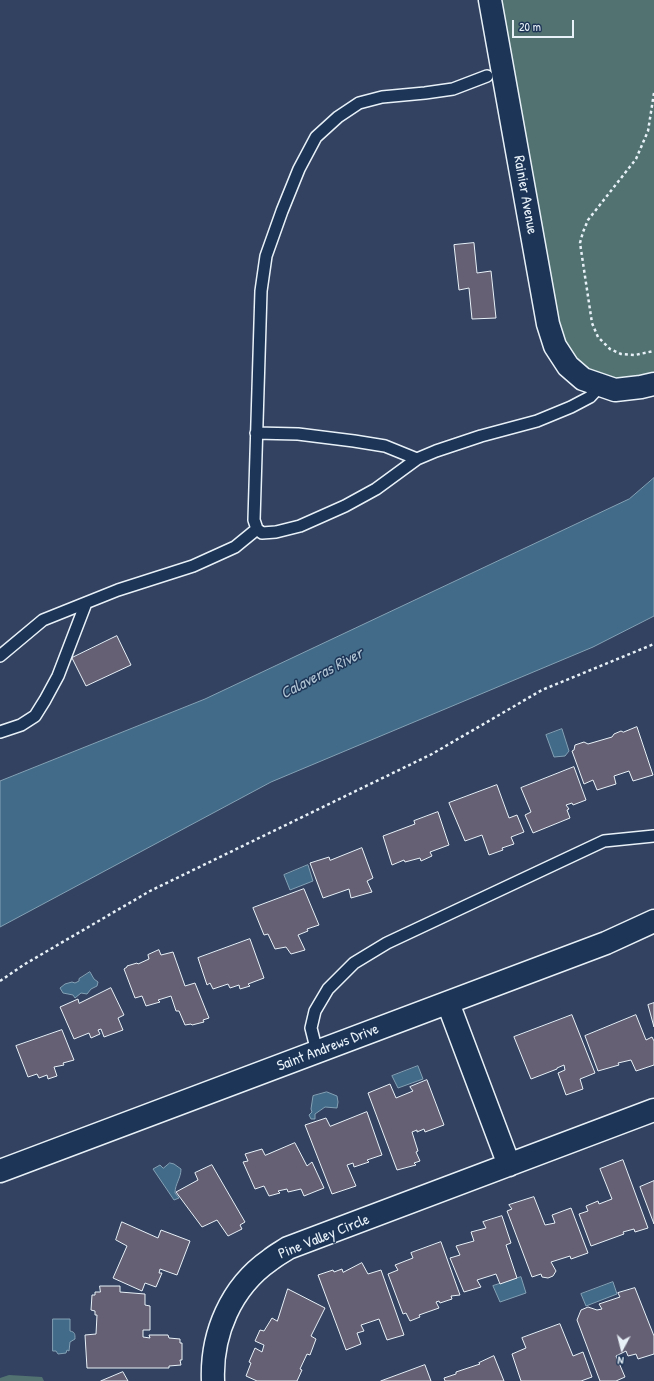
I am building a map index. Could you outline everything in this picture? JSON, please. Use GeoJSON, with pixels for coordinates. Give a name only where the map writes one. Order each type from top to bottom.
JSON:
{"type":"FeatureCollection","features":[{"type":"Feature","properties":{"kind":"street","name":"Rainier Avenue"},"geometry":{"type":"LineString","coordinates":[[490,0],[548,324],[555,346],[568,366],[592,382]]}},
{"type":"Feature","properties":{"kind":"street"},"geometry":{"type":"LineString","coordinates":[[592,382],[616,390],[654,384]]}},
{"type":"Feature","properties":{"kind":"street","name":"Saint Andrews Drive"},"geometry":{"type":"LineString","coordinates":[[0,1171],[606,943],[654,921]]}},
{"type":"Feature","properties":{"kind":"street"},"geometry":{"type":"LineString","coordinates":[[448,1003],[509,1165]]}},
{"type":"Feature","properties":{"kind":"street","name":"Pine Valley Circle"},"geometry":{"type":"LineString","coordinates":[[213,1381],[214,1353],[219,1329],[228,1308],[240,1288],[251,1276],[269,1260],[288,1248],[654,1110]]}},
{"type":"Feature","properties":{"kind":"lane"},"geometry":{"type":"LineString","coordinates":[[487,76],[453,89],[426,93],[382,96],[359,103],[338,116],[316,137],[299,169],[266,256],[261,291],[254,520],[257,529],[262,533],[276,532],[300,526],[345,506],[376,489],[417,459],[481,436],[537,421],[571,408],[590,397],[592,382]]}},
{"type":"Feature","properties":{"kind":"lane"},"geometry":{"type":"LineString","coordinates":[[256,433],[298,434],[385,446],[417,459]]}},
{"type":"Feature","properties":{"kind":"lane"},"geometry":{"type":"LineString","coordinates":[[0,656],[43,620],[118,590],[193,566],[235,546],[257,529]]}},
{"type":"Feature","properties":{"kind":"lane"},"geometry":{"type":"LineString","coordinates":[[0,732],[21,725],[35,716],[58,676],[86,603]]}},
{"type":"Feature","properties":{"kind":"lane"},"geometry":{"type":"LineString","coordinates":[[317,1052],[311,1028],[315,1011],[328,989],[354,963],[387,943],[604,842],[654,836]]}},
{"type":"Feature","properties":{"kind":"path"},"geometry":{"type":"LineString","coordinates":[[654,93],[648,131],[636,159],[588,220],[580,243],[592,322],[598,338],[610,349],[621,354],[635,355],[654,351]]}},
{"type":"Feature","properties":{"kind":"path"},"geometry":{"type":"LineString","coordinates":[[0,981],[32,960],[150,891],[432,754],[542,690],[654,644]]}},
{"type":"Feature","properties":{"kind":"green space"},"geometry":{"type":"Polygon","coordinates":[[[490,0],[654,0],[654,380],[615,390],[568,366],[490,0]]]}},
{"type":"Feature","properties":{"kind":"green space"},"geometry":{"type":"Polygon","coordinates":[[[9,1375],[42,1377],[44,1381],[0,1381],[0,1378],[9,1375]]]}},
{"type":"Feature","properties":{"kind":"water","name":"Calaveras River"},"geometry":{"type":"Polygon","coordinates":[[[654,478],[654,616],[593,647],[271,782],[0,927],[0,781],[205,699],[629,499],[654,478]]]}},
{"type":"Feature","properties":{"kind":"water"},"geometry":{"type":"Polygon","coordinates":[[[562,729],[569,751],[565,756],[554,757],[546,735],[562,729]]]}},
{"type":"Feature","properties":{"kind":"water"},"geometry":{"type":"Polygon","coordinates":[[[308,865],[313,881],[290,890],[284,875],[308,865]]]}},
{"type":"Feature","properties":{"kind":"water"},"geometry":{"type":"Polygon","coordinates":[[[90,972],[94,979],[98,982],[97,986],[91,989],[87,994],[81,993],[75,998],[73,995],[63,993],[60,988],[65,984],[72,982],[75,983],[90,972]]]}},
{"type":"Feature","properties":{"kind":"water"},"geometry":{"type":"Polygon","coordinates":[[[418,1066],[423,1079],[398,1088],[392,1076],[418,1066]]]}},
{"type":"Feature","properties":{"kind":"water"},"geometry":{"type":"Polygon","coordinates":[[[327,1092],[337,1096],[337,1108],[325,1107],[315,1114],[315,1119],[311,1119],[309,1115],[312,1112],[313,1096],[327,1092]]]}},
{"type":"Feature","properties":{"kind":"water"},"geometry":{"type":"Polygon","coordinates":[[[170,1163],[181,1169],[175,1193],[179,1198],[174,1200],[153,1169],[160,1165],[163,1168],[170,1163]]]}},
{"type":"Feature","properties":{"kind":"water"},"geometry":{"type":"Polygon","coordinates":[[[521,1277],[526,1293],[500,1302],[493,1286],[521,1277]]]}},
{"type":"Feature","properties":{"kind":"water"},"geometry":{"type":"Polygon","coordinates":[[[613,1282],[617,1294],[586,1306],[581,1294],[613,1282]]]}},
{"type":"Feature","properties":{"kind":"water"},"geometry":{"type":"Polygon","coordinates":[[[53,1319],[70,1319],[70,1331],[73,1332],[75,1339],[70,1342],[69,1351],[67,1350],[66,1353],[58,1354],[56,1351],[53,1351],[53,1319]]]}},
{"type":"Feature","properties":{"kind":"building"},"geometry":{"type":"Polygon","coordinates":[[[474,243],[477,273],[491,271],[496,318],[472,319],[469,288],[459,290],[454,245],[474,243]]]}},
{"type":"Feature","properties":{"kind":"building"},"geometry":{"type":"Polygon","coordinates":[[[117,636],[131,665],[86,686],[72,658],[117,636]]]}},
{"type":"Feature","properties":{"kind":"building"},"geometry":{"type":"Polygon","coordinates":[[[637,727],[653,775],[633,781],[629,771],[614,776],[616,784],[597,790],[593,780],[584,784],[572,751],[574,750],[575,745],[584,742],[588,744],[612,737],[614,734],[621,731],[623,732],[637,727]]]}},
{"type":"Feature","properties":{"kind":"building"},"geometry":{"type":"Polygon","coordinates":[[[574,767],[586,800],[573,805],[572,803],[566,805],[569,809],[567,810],[570,818],[533,833],[525,815],[531,812],[521,788],[574,767]]]}},
{"type":"Feature","properties":{"kind":"building"},"geometry":{"type":"Polygon","coordinates":[[[497,785],[509,818],[517,815],[524,832],[511,837],[514,844],[489,855],[482,835],[465,841],[449,803],[497,785]]]}},
{"type":"Feature","properties":{"kind":"building"},"geometry":{"type":"Polygon","coordinates":[[[438,812],[449,845],[430,852],[432,856],[421,861],[420,858],[405,862],[404,860],[392,865],[383,836],[415,824],[414,821],[438,812]]]}},
{"type":"Feature","properties":{"kind":"building"},"geometry":{"type":"Polygon","coordinates":[[[362,848],[373,878],[367,881],[372,892],[351,898],[349,889],[323,898],[310,863],[329,857],[330,860],[362,848]]]}},
{"type":"Feature","properties":{"kind":"building"},"geometry":{"type":"Polygon","coordinates":[[[304,889],[319,925],[307,929],[308,931],[298,935],[305,950],[291,954],[286,947],[275,949],[268,934],[264,935],[253,908],[304,889]]]}},
{"type":"Feature","properties":{"kind":"building"},"geometry":{"type":"Polygon","coordinates":[[[250,939],[264,978],[248,984],[250,986],[240,989],[239,985],[230,988],[228,984],[213,989],[210,983],[207,985],[198,958],[250,939]]]}},
{"type":"Feature","properties":{"kind":"building"},"geometry":{"type":"Polygon","coordinates":[[[159,950],[161,955],[173,952],[185,986],[195,983],[209,1018],[203,1020],[204,1022],[185,1025],[179,1011],[176,1011],[171,996],[158,1000],[160,1002],[146,1006],[142,996],[135,998],[124,969],[127,966],[138,964],[149,959],[148,955],[159,950]]]}},
{"type":"Feature","properties":{"kind":"building"},"geometry":{"type":"Polygon","coordinates":[[[111,988],[124,1015],[118,1018],[123,1030],[104,1037],[101,1029],[98,1030],[100,1034],[91,1038],[89,1033],[74,1039],[60,1007],[78,999],[79,1003],[111,988]]]}},
{"type":"Feature","properties":{"kind":"building"},"geometry":{"type":"Polygon","coordinates":[[[654,1003],[654,1027],[648,1005],[654,1003]]]}},
{"type":"Feature","properties":{"kind":"building"},"geometry":{"type":"Polygon","coordinates":[[[572,1015],[595,1073],[580,1079],[583,1089],[566,1095],[558,1073],[565,1070],[564,1065],[531,1079],[514,1037],[572,1015]]]}},
{"type":"Feature","properties":{"kind":"building"},"geometry":{"type":"Polygon","coordinates":[[[636,1015],[646,1040],[652,1037],[654,1041],[654,1065],[636,1071],[631,1060],[618,1063],[619,1065],[598,1071],[585,1036],[636,1015]]]}},
{"type":"Feature","properties":{"kind":"building"},"geometry":{"type":"Polygon","coordinates":[[[62,1030],[74,1060],[63,1063],[64,1065],[54,1067],[57,1076],[48,1079],[47,1075],[39,1078],[37,1074],[28,1077],[16,1046],[62,1030]]]}},
{"type":"Feature","properties":{"kind":"building"},"geometry":{"type":"Polygon","coordinates":[[[427,1080],[444,1125],[425,1132],[424,1129],[417,1132],[417,1130],[412,1132],[418,1151],[416,1152],[420,1161],[414,1163],[416,1165],[397,1170],[368,1093],[390,1084],[396,1098],[413,1091],[410,1087],[427,1080]]]}},
{"type":"Feature","properties":{"kind":"building"},"geometry":{"type":"Polygon","coordinates":[[[367,1112],[382,1155],[367,1160],[369,1162],[354,1167],[353,1163],[347,1165],[356,1186],[332,1194],[305,1125],[326,1118],[330,1126],[367,1112]]]}},
{"type":"Feature","properties":{"kind":"building"},"geometry":{"type":"Polygon","coordinates":[[[295,1143],[307,1166],[312,1162],[324,1188],[304,1196],[301,1189],[288,1192],[287,1189],[278,1191],[280,1193],[269,1196],[264,1186],[255,1189],[243,1162],[248,1161],[245,1154],[262,1149],[265,1155],[295,1143]]]}},
{"type":"Feature","properties":{"kind":"building"},"geometry":{"type":"Polygon","coordinates":[[[623,1160],[648,1228],[635,1232],[634,1229],[623,1232],[624,1234],[591,1246],[579,1214],[588,1211],[586,1206],[598,1201],[599,1204],[612,1199],[600,1169],[623,1160]]]}},
{"type":"Feature","properties":{"kind":"building"},"geometry":{"type":"Polygon","coordinates":[[[212,1165],[245,1222],[240,1225],[242,1229],[228,1236],[217,1220],[202,1227],[176,1192],[198,1180],[195,1173],[212,1165]]]}},
{"type":"Feature","properties":{"kind":"building"},"geometry":{"type":"Polygon","coordinates":[[[654,1181],[654,1224],[640,1187],[654,1181]]]}},
{"type":"Feature","properties":{"kind":"building"},"geometry":{"type":"Polygon","coordinates":[[[534,1197],[545,1225],[555,1223],[552,1215],[571,1208],[588,1253],[571,1259],[570,1256],[551,1262],[556,1271],[553,1276],[548,1278],[542,1277],[541,1274],[532,1277],[507,1211],[512,1209],[509,1205],[534,1197]]]}},
{"type":"Feature","properties":{"kind":"building"},"geometry":{"type":"Polygon","coordinates":[[[502,1216],[511,1243],[506,1245],[517,1278],[500,1284],[496,1274],[477,1280],[481,1287],[464,1292],[450,1258],[460,1255],[456,1246],[474,1241],[471,1232],[486,1228],[483,1222],[502,1216]]]}},
{"type":"Feature","properties":{"kind":"building"},"geometry":{"type":"Polygon","coordinates":[[[122,1222],[158,1238],[161,1230],[190,1241],[177,1275],[160,1269],[159,1273],[162,1273],[156,1287],[145,1283],[142,1291],[113,1278],[127,1246],[116,1240],[122,1222]]]}},
{"type":"Feature","properties":{"kind":"building"},"geometry":{"type":"Polygon","coordinates":[[[441,1242],[460,1295],[451,1296],[452,1299],[440,1303],[439,1301],[436,1302],[439,1308],[419,1315],[420,1317],[410,1321],[406,1313],[403,1314],[388,1274],[398,1270],[395,1265],[413,1258],[411,1253],[441,1242]]]}},
{"type":"Feature","properties":{"kind":"building"},"geometry":{"type":"Polygon","coordinates":[[[362,1263],[368,1274],[381,1270],[404,1335],[387,1340],[379,1319],[361,1325],[364,1331],[357,1333],[361,1344],[346,1350],[318,1275],[333,1270],[334,1272],[342,1269],[343,1272],[362,1263]]]}},
{"type":"Feature","properties":{"kind":"building"},"geometry":{"type":"Polygon","coordinates":[[[100,1286],[120,1286],[120,1292],[145,1294],[145,1305],[150,1306],[150,1330],[143,1330],[143,1337],[150,1338],[149,1335],[168,1335],[169,1338],[180,1339],[180,1343],[182,1343],[182,1360],[180,1360],[181,1365],[169,1366],[169,1368],[87,1368],[85,1335],[96,1334],[97,1315],[95,1315],[95,1311],[91,1310],[92,1295],[95,1295],[95,1292],[100,1292],[100,1286]]]}},
{"type":"Feature","properties":{"kind":"building"},"geometry":{"type":"Polygon","coordinates":[[[635,1288],[654,1336],[654,1354],[638,1359],[636,1354],[628,1356],[626,1351],[616,1356],[625,1377],[616,1381],[600,1381],[577,1320],[581,1310],[588,1307],[597,1310],[602,1309],[599,1304],[620,1297],[618,1293],[635,1288]]]}},
{"type":"Feature","properties":{"kind":"building"},"geometry":{"type":"Polygon","coordinates":[[[288,1289],[325,1308],[311,1336],[316,1339],[310,1355],[307,1354],[300,1369],[302,1370],[297,1381],[257,1381],[246,1376],[251,1363],[249,1362],[255,1348],[262,1352],[264,1345],[255,1341],[260,1330],[264,1331],[272,1318],[277,1321],[288,1289]]]}},
{"type":"Feature","properties":{"kind":"building"},"geometry":{"type":"Polygon","coordinates":[[[560,1324],[573,1356],[583,1352],[592,1377],[581,1381],[521,1381],[512,1354],[526,1348],[522,1338],[560,1324]]]}},
{"type":"Feature","properties":{"kind":"building"},"geometry":{"type":"Polygon","coordinates":[[[494,1356],[504,1381],[445,1381],[444,1378],[456,1374],[456,1372],[480,1364],[479,1363],[494,1356]]]}},
{"type":"Feature","properties":{"kind":"building"},"geometry":{"type":"Polygon","coordinates":[[[425,1365],[431,1381],[381,1381],[425,1365]]]}},
{"type":"Feature","properties":{"kind":"building"},"geometry":{"type":"Polygon","coordinates":[[[123,1372],[128,1381],[101,1381],[123,1372]]]}}]}
